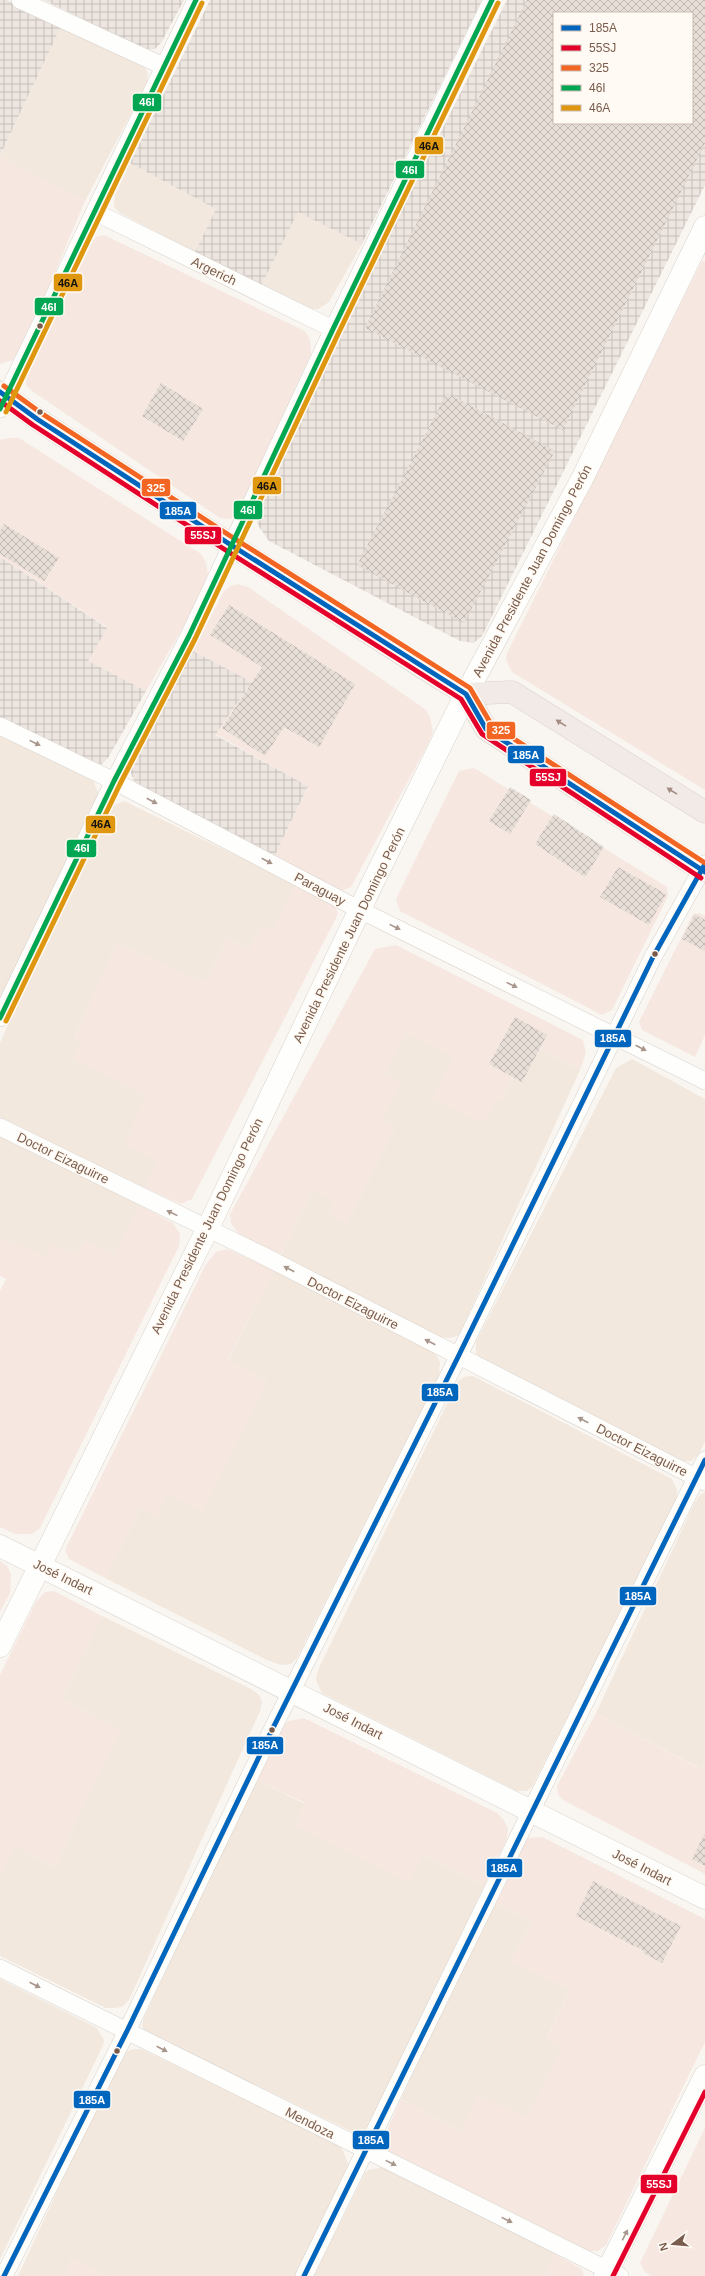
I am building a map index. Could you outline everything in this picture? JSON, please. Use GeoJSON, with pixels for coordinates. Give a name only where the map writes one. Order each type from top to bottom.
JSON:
{"type":"FeatureCollection","features":[{"type":"Feature","properties":{"kind":"highway"},"geometry":{"type":"LineString","coordinates":[[2,399],[37,419],[231,545],[466,694],[486,729],[704,869]]}},
{"type":"Feature","properties":{"kind":"highway"},"geometry":{"type":"LineString","coordinates":[[466,694],[512,692],[705,812]]}},
{"type":"Feature","properties":{"kind":"street"},"geometry":{"type":"LineString","coordinates":[[20,0],[163,66]]}},
{"type":"Feature","properties":{"kind":"street"},"geometry":{"type":"LineString","coordinates":[[2,399],[95,212],[163,66],[196,0]]}},
{"type":"Feature","properties":{"kind":"street"},"geometry":{"type":"LineString","coordinates":[[0,1018],[114,781],[189,636],[332,329],[492,0]]}},
{"type":"Feature","properties":{"kind":"street","name":"Argerich"},"geometry":{"type":"LineString","coordinates":[[95,212],[332,329]]}},
{"type":"Feature","properties":{"kind":"street","name":"Avenida Presidente Juan Domingo Perón"},"geometry":{"type":"LineString","coordinates":[[0,1646],[207,1230],[360,910],[466,694],[582,479],[705,227]]}},
{"type":"Feature","properties":{"kind":"street","name":"Paraguay"},"geometry":{"type":"LineString","coordinates":[[0,726],[114,781],[360,910],[615,1035],[705,1081]]}},
{"type":"Feature","properties":{"kind":"street"},"geometry":{"type":"LineString","coordinates":[[4,2276],[127,2032],[292,1691],[653,957],[704,869]]}},
{"type":"Feature","properties":{"kind":"street","name":"Doctor Eizaguirre"},"geometry":{"type":"LineString","coordinates":[[0,1127],[207,1230],[262,1255],[701,1480]]}},
{"type":"Feature","properties":{"kind":"street"},"geometry":{"type":"LineString","coordinates":[[304,2276],[531,1811],[701,1480],[705,1460]]}},
{"type":"Feature","properties":{"kind":"street","name":"José Indart"},"geometry":{"type":"LineString","coordinates":[[0,1546],[705,1898]]}},
{"type":"Feature","properties":{"kind":"street","name":"Mendoza"},"geometry":{"type":"LineString","coordinates":[[0,1968],[611,2274]]}},
{"type":"Feature","properties":{"kind":"street"},"geometry":{"type":"LineString","coordinates":[[611,2274],[705,2076]]}},
{"type":"Feature","properties":{"kind":"shaded area"},"geometry":{"type":"Polygon","coordinates":[[[0,0],[7,0],[62,24],[0,156],[0,0]]]}},
{"type":"Feature","properties":{"kind":"shaded area"},"geometry":{"type":"Polygon","coordinates":[[[44,0],[184,0],[161,43],[155,49],[146,50],[44,0]]]}},
{"type":"Feature","properties":{"kind":"shaded area"},"geometry":{"type":"Polygon","coordinates":[[[210,0],[482,0],[362,244],[298,212],[261,286],[195,252],[216,209],[130,163],[210,0]]]}},
{"type":"Feature","properties":{"kind":"shaded area"},"geometry":{"type":"Polygon","coordinates":[[[507,0],[705,0],[705,185],[482,636],[474,643],[460,641],[269,541],[259,527],[254,513],[260,493],[507,0]]]}},
{"type":"Feature","properties":{"kind":"shaded area"},"geometry":{"type":"Polygon","coordinates":[[[62,24],[141,61],[148,73],[147,83],[85,201],[0,157],[62,24]]]}},
{"type":"Feature","properties":{"kind":"shaded area"},"geometry":{"type":"Polygon","coordinates":[[[0,157],[85,201],[28,336],[13,360],[0,364],[0,157]]]}},
{"type":"Feature","properties":{"kind":"shaded area"},"geometry":{"type":"Polygon","coordinates":[[[130,163],[216,209],[195,252],[120,213],[114,207],[115,195],[130,163]]]}},
{"type":"Feature","properties":{"kind":"shaded area"},"geometry":{"type":"Polygon","coordinates":[[[298,212],[362,244],[329,302],[318,309],[311,309],[261,286],[298,212]]]}},
{"type":"Feature","properties":{"kind":"shaded area"},"geometry":{"type":"Polygon","coordinates":[[[104,235],[305,331],[310,339],[311,354],[236,516],[230,519],[220,518],[32,391],[26,385],[26,378],[93,241],[96,237],[104,235]]]}},
{"type":"Feature","properties":{"kind":"shaded area"},"geometry":{"type":"Polygon","coordinates":[[[702,261],[705,262],[705,790],[512,672],[506,660],[507,653],[702,261]]]}},
{"type":"Feature","properties":{"kind":"shaded area"},"geometry":{"type":"Polygon","coordinates":[[[19,438],[201,554],[206,563],[209,582],[146,691],[88,661],[107,627],[0,557],[0,440],[19,438]]]}},
{"type":"Feature","properties":{"kind":"shaded area"},"geometry":{"type":"Polygon","coordinates":[[[0,557],[107,628],[88,661],[146,691],[108,758],[102,764],[93,763],[0,719],[0,557]]]}},
{"type":"Feature","properties":{"kind":"shaded area"},"geometry":{"type":"Polygon","coordinates":[[[238,584],[248,587],[425,709],[430,717],[433,732],[429,742],[351,887],[344,890],[336,891],[273,859],[308,786],[215,734],[252,682],[193,651],[224,591],[231,586],[238,584]]]}},
{"type":"Feature","properties":{"kind":"shaded area"},"geometry":{"type":"Polygon","coordinates":[[[193,651],[252,682],[215,735],[308,786],[273,859],[138,786],[133,779],[130,770],[132,762],[193,651]]]}},
{"type":"Feature","properties":{"kind":"shaded area"},"geometry":{"type":"Polygon","coordinates":[[[0,730],[86,774],[93,780],[99,795],[0,1001],[0,730]]]}},
{"type":"Feature","properties":{"kind":"shaded area"},"geometry":{"type":"Polygon","coordinates":[[[474,768],[667,887],[668,896],[612,1010],[602,1015],[400,911],[396,899],[459,771],[474,768]]]}},
{"type":"Feature","properties":{"kind":"shaded area"},"geometry":{"type":"Polygon","coordinates":[[[124,801],[296,885],[273,930],[262,925],[249,949],[228,938],[204,983],[117,943],[74,1038],[83,1041],[147,1097],[125,1144],[158,1160],[145,1188],[0,1119],[0,1043],[100,818],[108,808],[124,801]]]}},
{"type":"Feature","properties":{"kind":"shaded area"},"geometry":{"type":"Polygon","coordinates":[[[296,885],[334,903],[338,913],[192,1199],[181,1204],[145,1188],[158,1160],[124,1145],[146,1097],[74,1059],[82,1042],[74,1038],[117,943],[204,983],[228,938],[249,949],[262,924],[273,930],[296,885]]]}},
{"type":"Feature","properties":{"kind":"shaded area"},"geometry":{"type":"Polygon","coordinates":[[[700,913],[705,916],[705,1035],[695,1057],[642,1030],[639,1022],[693,914],[700,913]]]}},
{"type":"Feature","properties":{"kind":"shaded area"},"geometry":{"type":"Polygon","coordinates":[[[396,945],[583,1040],[586,1053],[580,1070],[540,1049],[522,1082],[513,1077],[501,1100],[498,1098],[484,1123],[433,1098],[454,1056],[407,1033],[386,1073],[401,1083],[382,1119],[395,1127],[347,1223],[328,1214],[335,1201],[313,1190],[280,1257],[240,1236],[231,1223],[230,1214],[375,949],[396,945]]]}},
{"type":"Feature","properties":{"kind":"shaded area"},"geometry":{"type":"Polygon","coordinates":[[[407,1032],[454,1056],[484,1123],[498,1098],[501,1100],[513,1077],[520,1081],[540,1049],[580,1070],[459,1335],[451,1338],[437,1337],[280,1257],[313,1190],[335,1201],[329,1214],[347,1223],[395,1127],[382,1119],[385,1073],[407,1032]]]}},
{"type":"Feature","properties":{"kind":"shaded area"},"geometry":{"type":"Polygon","coordinates":[[[632,1059],[705,1099],[705,1441],[699,1454],[691,1461],[682,1461],[484,1363],[476,1353],[476,1342],[616,1068],[632,1059]]]}},
{"type":"Feature","properties":{"kind":"shaded area"},"geometry":{"type":"Polygon","coordinates":[[[0,1136],[140,1205],[114,1254],[84,1240],[77,1255],[45,1258],[0,1237],[0,1136]]]}},
{"type":"Feature","properties":{"kind":"shaded area"},"geometry":{"type":"Polygon","coordinates":[[[140,1205],[173,1223],[180,1234],[179,1246],[40,1528],[32,1534],[15,1534],[0,1527],[0,1291],[6,1279],[0,1276],[0,1237],[45,1257],[53,1243],[77,1255],[84,1240],[114,1254],[140,1205]]]}},
{"type":"Feature","properties":{"kind":"shaded area"},"geometry":{"type":"Polygon","coordinates":[[[227,1249],[274,1270],[228,1360],[267,1382],[202,1510],[168,1494],[157,1517],[141,1508],[105,1578],[69,1559],[65,1550],[206,1264],[216,1252],[227,1249]]]}},
{"type":"Feature","properties":{"kind":"shaded area"},"geometry":{"type":"Polygon","coordinates":[[[274,1270],[430,1350],[437,1356],[440,1363],[439,1376],[297,1658],[291,1664],[281,1665],[267,1660],[105,1578],[141,1508],[168,1494],[202,1510],[267,1382],[228,1361],[274,1270]]]}},
{"type":"Feature","properties":{"kind":"shaded area"},"geometry":{"type":"Polygon","coordinates":[[[473,1376],[672,1479],[677,1490],[677,1500],[532,1787],[526,1791],[517,1791],[322,1693],[316,1680],[318,1670],[458,1381],[464,1377],[473,1376]]]}},
{"type":"Feature","properties":{"kind":"shaded area"},"geometry":{"type":"Polygon","coordinates":[[[705,1492],[705,1761],[701,1769],[596,1713],[695,1502],[700,1495],[705,1492]]]}},
{"type":"Feature","properties":{"kind":"shaded area"},"geometry":{"type":"Polygon","coordinates":[[[0,1561],[7,1566],[11,1574],[10,1593],[0,1612],[0,1561]]]}},
{"type":"Feature","properties":{"kind":"shaded area"},"geometry":{"type":"Polygon","coordinates":[[[54,1591],[102,1616],[62,1699],[121,1729],[55,1867],[15,1846],[0,1879],[0,1675],[36,1602],[45,1592],[54,1591]]]}},
{"type":"Feature","properties":{"kind":"shaded area"},"geometry":{"type":"Polygon","coordinates":[[[102,1616],[251,1689],[259,1695],[262,1702],[260,1711],[129,2000],[122,2007],[114,2008],[106,2008],[0,1956],[0,1877],[15,1846],[55,1867],[120,1729],[62,1699],[102,1616]]]}},
{"type":"Feature","properties":{"kind":"shaded area"},"geometry":{"type":"Polygon","coordinates":[[[596,1713],[700,1769],[705,1761],[705,1874],[563,1800],[558,1794],[557,1786],[596,1713]]]}},
{"type":"Feature","properties":{"kind":"shaded area"},"geometry":{"type":"Polygon","coordinates":[[[304,1718],[497,1813],[505,1822],[508,1830],[507,1838],[484,1886],[422,1855],[408,1882],[296,1826],[305,1803],[255,1779],[283,1726],[289,1721],[304,1718]]]}},
{"type":"Feature","properties":{"kind":"shaded area"},"geometry":{"type":"Polygon","coordinates":[[[255,1779],[305,1804],[296,1826],[408,1882],[422,1855],[484,1886],[366,2131],[359,2135],[144,2031],[142,2026],[144,2018],[255,1779]]]}},
{"type":"Feature","properties":{"kind":"shaded area"},"geometry":{"type":"Polygon","coordinates":[[[542,1837],[705,1919],[705,2042],[606,2245],[598,2251],[587,2251],[382,2148],[382,2141],[401,2099],[461,2132],[478,2095],[526,2118],[562,2045],[547,2038],[570,1989],[511,1961],[532,1921],[492,1901],[527,1838],[542,1837]]]}},
{"type":"Feature","properties":{"kind":"shaded area"},"geometry":{"type":"Polygon","coordinates":[[[492,1901],[532,1921],[511,1961],[570,1989],[547,2037],[563,2045],[526,2118],[461,2132],[401,2099],[492,1901]]]}},
{"type":"Feature","properties":{"kind":"shaded area"},"geometry":{"type":"Polygon","coordinates":[[[0,1979],[97,2028],[104,2040],[103,2045],[0,2259],[0,1979]]]}},
{"type":"Feature","properties":{"kind":"shaded area"},"geometry":{"type":"Polygon","coordinates":[[[134,2049],[141,2049],[339,2145],[349,2166],[295,2276],[106,2276],[72,2259],[63,2276],[18,2276],[118,2060],[126,2052],[134,2049]]]}},
{"type":"Feature","properties":{"kind":"shaded area"},"geometry":{"type":"Polygon","coordinates":[[[705,2128],[705,2276],[652,2276],[645,2272],[640,2263],[705,2128]]]}},
{"type":"Feature","properties":{"kind":"shaded area"},"geometry":{"type":"Polygon","coordinates":[[[382,2167],[555,2254],[544,2276],[314,2276],[365,2173],[369,2170],[382,2167]]]}},
{"type":"Feature","properties":{"kind":"shaded area"},"geometry":{"type":"Polygon","coordinates":[[[555,2254],[582,2269],[584,2276],[544,2276],[555,2254]]]}},
{"type":"Feature","properties":{"kind":"shaded area"},"geometry":{"type":"Polygon","coordinates":[[[72,2259],[106,2276],[63,2276],[72,2259]]]}},
{"type":"Feature","properties":{"kind":"building"},"geometry":{"type":"Polygon","coordinates":[[[527,0],[705,0],[705,143],[563,430],[365,328],[527,0]]]}},
{"type":"Feature","properties":{"kind":"building"},"geometry":{"type":"Polygon","coordinates":[[[161,383],[203,409],[183,441],[142,416],[161,383]]]}},
{"type":"Feature","properties":{"kind":"building"},"geometry":{"type":"Polygon","coordinates":[[[447,393],[555,451],[464,623],[357,565],[447,393]]]}},
{"type":"Feature","properties":{"kind":"building"},"geometry":{"type":"Polygon","coordinates":[[[4,524],[59,558],[44,581],[0,554],[0,531],[4,524]]]}},
{"type":"Feature","properties":{"kind":"building"},"geometry":{"type":"Polygon","coordinates":[[[229,605],[355,684],[319,747],[284,727],[265,756],[222,728],[262,667],[210,635],[229,605]]]}},
{"type":"Feature","properties":{"kind":"building"},"geometry":{"type":"Polygon","coordinates":[[[510,787],[531,800],[510,834],[489,821],[510,787]]]}},
{"type":"Feature","properties":{"kind":"building"},"geometry":{"type":"Polygon","coordinates":[[[554,814],[604,847],[585,877],[535,844],[554,814]]]}},
{"type":"Feature","properties":{"kind":"building"},"geometry":{"type":"Polygon","coordinates":[[[618,867],[666,894],[649,925],[600,897],[618,867]]]}},
{"type":"Feature","properties":{"kind":"building"},"geometry":{"type":"Polygon","coordinates":[[[695,914],[705,920],[705,951],[682,939],[695,914]]]}},
{"type":"Feature","properties":{"kind":"building"},"geometry":{"type":"Polygon","coordinates":[[[515,1017],[547,1035],[522,1082],[489,1064],[515,1017]]]}},
{"type":"Feature","properties":{"kind":"building"},"geometry":{"type":"Polygon","coordinates":[[[705,1833],[705,1866],[692,1859],[705,1833]]]}},
{"type":"Feature","properties":{"kind":"building"},"geometry":{"type":"Polygon","coordinates":[[[593,1881],[681,1926],[662,1963],[643,1953],[644,1951],[576,1916],[593,1881]]]}},
{"type":"Feature","properties":{"kind":"transit line","name":"46I"},"geometry":{"type":"LineString","coordinates":[[0,409],[196,0]]}},
{"type":"Feature","properties":{"kind":"transit line","name":"46I"},"geometry":{"type":"LineString","coordinates":[[0,1018],[114,781],[189,636],[333,329],[492,0]]}},
{"type":"Feature","properties":{"kind":"transit line","name":"46A"},"geometry":{"type":"LineString","coordinates":[[6,412],[202,3]]}},
{"type":"Feature","properties":{"kind":"transit line","name":"46A"},"geometry":{"type":"LineString","coordinates":[[6,1021],[120,784],[195,639],[339,332],[498,3]]}},
{"type":"Feature","properties":{"kind":"transit line","name":"325"},"geometry":{"type":"LineString","coordinates":[[4,386],[41,413],[235,539],[470,688],[491,724],[705,863]]}},
{"type":"Feature","properties":{"kind":"transit line","name":"185A"},"geometry":{"type":"LineString","coordinates":[[0,392],[37,419],[231,545],[466,694],[486,729],[705,872]]}},
{"type":"Feature","properties":{"kind":"transit line","name":"55SJ"},"geometry":{"type":"LineString","coordinates":[[0,401],[33,425],[227,551],[461,699],[482,734],[701,878]]}},
{"type":"Feature","properties":{"kind":"transit line","name":"185A"},"geometry":{"type":"LineString","coordinates":[[4,2276],[127,2031],[271,1732],[458,1357],[653,957],[705,864]]}},
{"type":"Feature","properties":{"kind":"transit line","name":"185A"},"geometry":{"type":"LineString","coordinates":[[304,2276],[705,1460]]}},
{"type":"Feature","properties":{"kind":"transit line","name":"55SJ"},"geometry":{"type":"LineString","coordinates":[[613,2276],[705,2092]]}}]}
